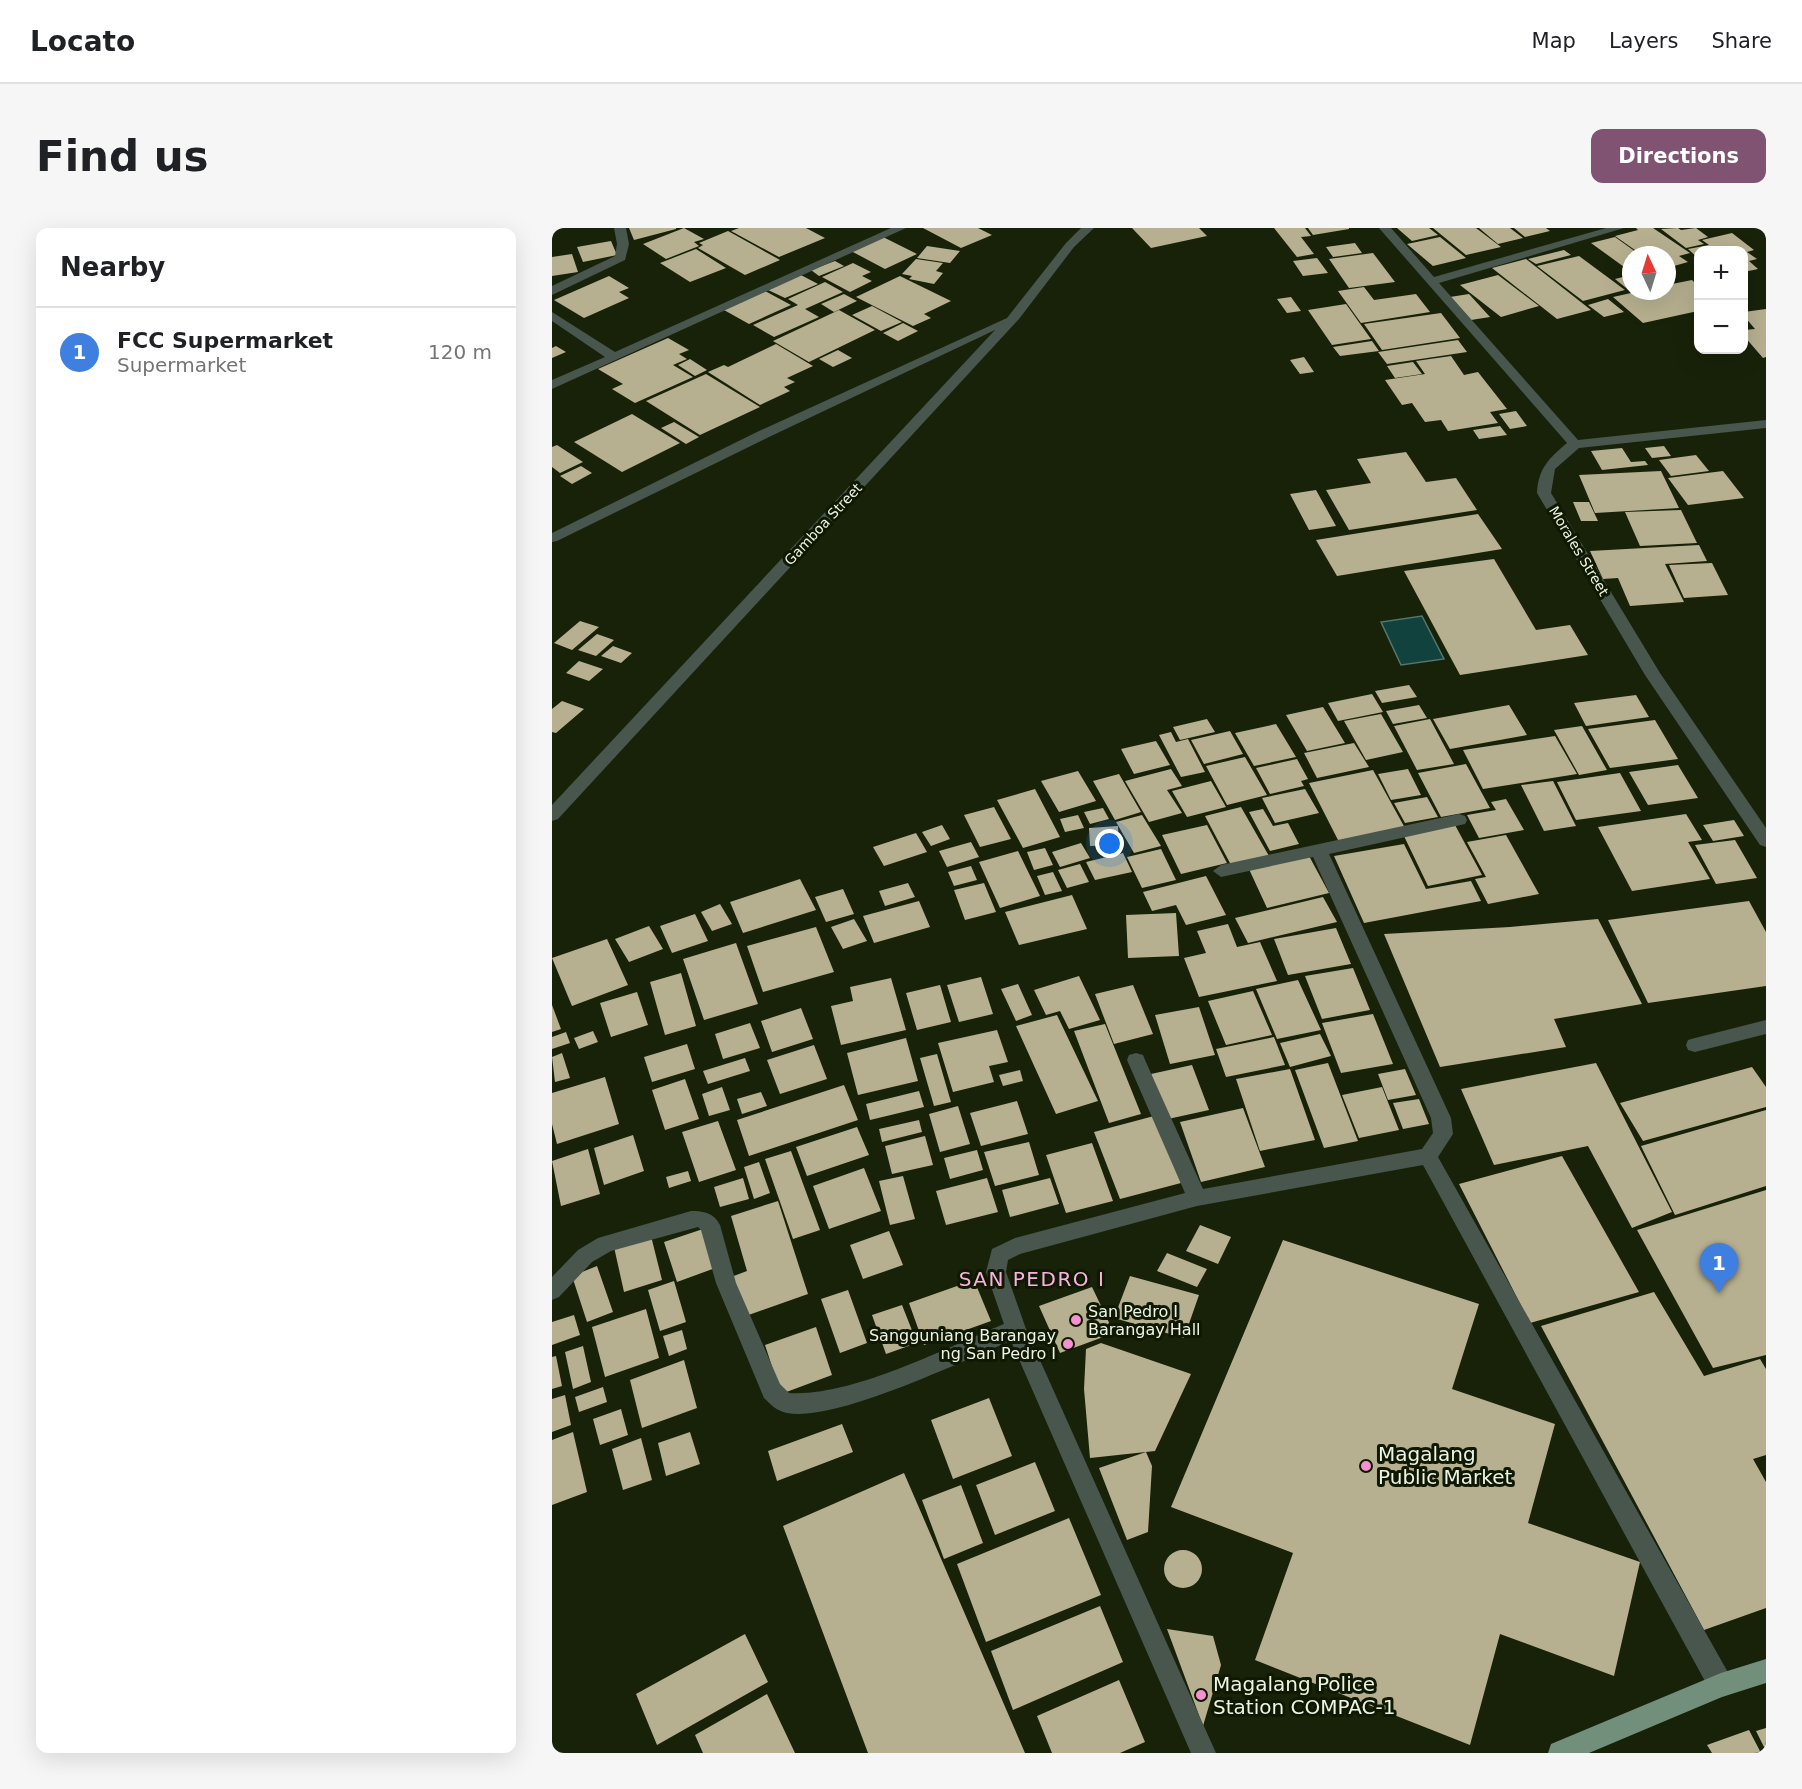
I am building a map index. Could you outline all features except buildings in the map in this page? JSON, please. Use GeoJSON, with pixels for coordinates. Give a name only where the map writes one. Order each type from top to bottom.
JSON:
{"type":"FeatureCollection","features":[{"type":"Feature","properties":{"kind":"main road"},"geometry":{"type":"LineString","coordinates":[[1560,1753],[1721,1685],[1766,1671]]}},
{"type":"Feature","properties":{"kind":"street"},"geometry":{"type":"LineString","coordinates":[[552,291],[621,258],[623,244],[620,228]]}},
{"type":"Feature","properties":{"kind":"street"},"geometry":{"type":"LineString","coordinates":[[552,385],[900,228]]}},
{"type":"Feature","properties":{"kind":"street","name":"Gamboa Street"},"geometry":{"type":"LineString","coordinates":[[552,815],[1015,316],[1070,245],[1088,228]]}},
{"type":"Feature","properties":{"kind":"street"},"geometry":{"type":"LineString","coordinates":[[1385,228],[1575,444],[1766,424]]}},
{"type":"Feature","properties":{"kind":"street"},"geometry":{"type":"LineString","coordinates":[[1432,281],[1618,228]]}},
{"type":"Feature","properties":{"kind":"street"},"geometry":{"type":"LineString","coordinates":[[552,316],[614,357]]}},
{"type":"Feature","properties":{"kind":"street"},"geometry":{"type":"LineString","coordinates":[[552,538],[764,434],[1015,316]]}},
{"type":"Feature","properties":{"kind":"street","name":"Morales Street"},"geometry":{"type":"LineString","coordinates":[[1575,444],[1549,465],[1544,475],[1544,493],[1653,675],[1766,841]]}},
{"type":"Feature","properties":{"kind":"street"},"geometry":{"type":"LineString","coordinates":[[1221,871],[1459,820]]}},
{"type":"Feature","properties":{"kind":"street"},"geometry":{"type":"LineString","coordinates":[[1204,1753],[1016,1329],[996,1272],[999,1255],[1015,1247],[1197,1198],[1428,1156],[1443,1134],[1441,1118],[1318,849]]}},
{"type":"Feature","properties":{"kind":"street"},"geometry":{"type":"LineString","coordinates":[[1695,1045],[1766,1027]]}},
{"type":"Feature","properties":{"kind":"street"},"geometry":{"type":"LineString","coordinates":[[1136,1060],[1197,1198]]}},
{"type":"Feature","properties":{"kind":"street"},"geometry":{"type":"LineString","coordinates":[[1428,1156],[1721,1685]]}},
{"type":"Feature","properties":{"kind":"street"},"geometry":{"type":"LineString","coordinates":[[552,1291],[585,1256],[605,1244],[690,1219],[702,1219],[710,1225],[726,1283],[772,1391],[785,1403],[808,1404],[844,1398],[1016,1329]]}},
{"type":"Feature","properties":{"kind":"water"},"geometry":{"type":"Polygon","coordinates":[[[1422,616],[1444,659],[1401,665],[1381,622],[1422,616]]]}},
{"type":"Feature","properties":{"kind":"place","name":"FCC Supermarket"},"geometry":{"type":"Point","coordinates":[1719,1293]}},
{"type":"Feature","properties":{"kind":"place","name":"San Pedro Ⅰ Barangay Hall"},"geometry":{"type":"Point","coordinates":[1076,1320]}},
{"type":"Feature","properties":{"kind":"place","name":"Sangguniang Barangay ng San Pedro Ⅰ"},"geometry":{"type":"Point","coordinates":[1068,1344]}},
{"type":"Feature","properties":{"kind":"place","name":"Magalang Public Market"},"geometry":{"type":"Point","coordinates":[1366,1466]}},
{"type":"Feature","properties":{"kind":"place","name":"Magalang Police Station COMPAC-1"},"geometry":{"type":"Point","coordinates":[1201,1695]}},
{"type":"Feature","properties":{"kind":"district","name":"SAN PEDRO I"},"geometry":{"type":"Point","coordinates":[1032,1279]}}]}
